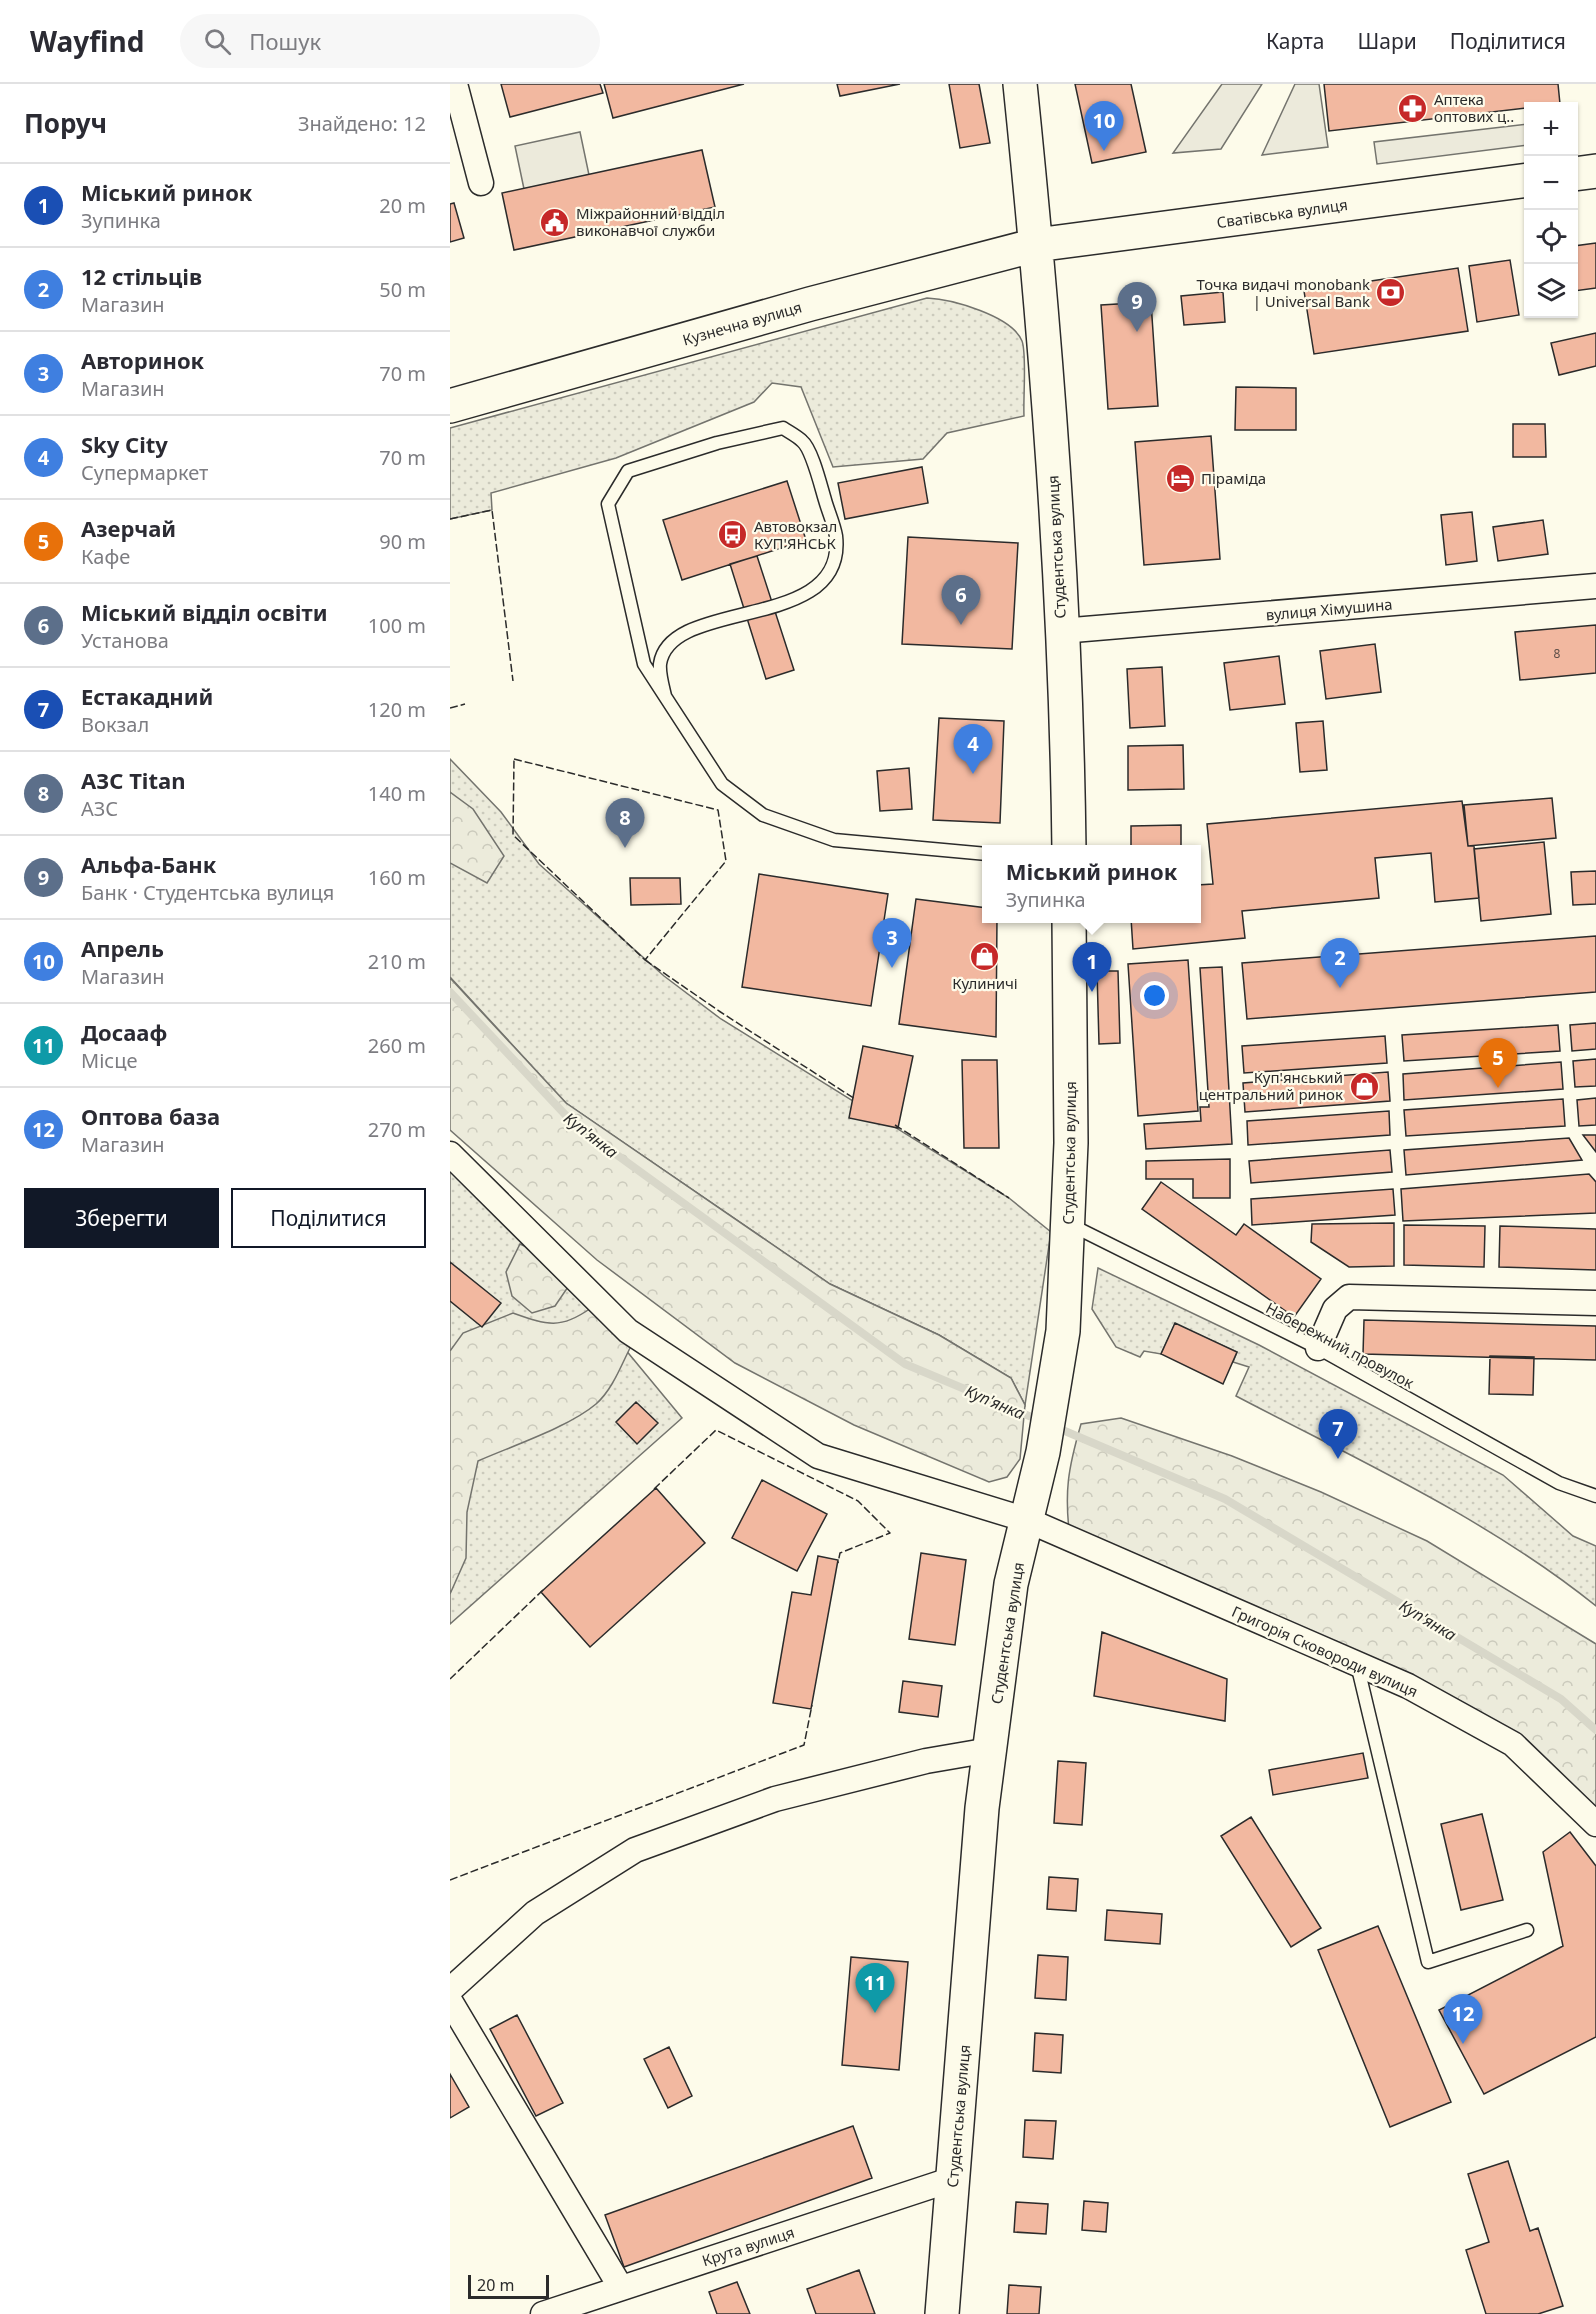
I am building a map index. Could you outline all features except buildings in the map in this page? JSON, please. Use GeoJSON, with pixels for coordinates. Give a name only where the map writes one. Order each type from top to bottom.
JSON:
{"type":"FeatureCollection","features":[{"type":"Feature","properties":{"kind":"main road","name":"Студентська вулиця"},"geometry":{"type":"LineString","coordinates":[[1020,84],[1044,334],[1068,748],[1069,845]]}},
{"type":"Feature","properties":{"kind":"main road"},"geometry":{"type":"LineString","coordinates":[[1578,173],[1596,171]]}},
{"type":"Feature","properties":{"kind":"main road","name":"Сватівська вулиця"},"geometry":{"type":"LineString","coordinates":[[1036,245],[1524,181]]}},
{"type":"Feature","properties":{"kind":"main road","name":"Кузнечна вулиця"},"geometry":{"type":"LineString","coordinates":[[450,406],[810,304],[1036,245]]}},
{"type":"Feature","properties":{"kind":"main road","name":"Студентська вулиця"},"geometry":{"type":"LineString","coordinates":[[942,2314],[982,1808],[1011,1584],[1045,1442],[1064,1332],[1071,1143],[1069,923]]}},
{"type":"Feature","properties":{"kind":"street"},"geometry":{"type":"LineString","coordinates":[[455,84],[481,183]]}},
{"type":"Feature","properties":{"kind":"street","name":"вулиця Хімушина"},"geometry":{"type":"LineString","coordinates":[[1061,631],[1596,586]]}},
{"type":"Feature","properties":{"kind":"street","name":"Григорія Сковороди вулиця"},"geometry":{"type":"LineString","coordinates":[[450,1154],[628,1332],[818,1456],[1027,1520],[1408,1686],[1513,1744],[1596,1824]]}},
{"type":"Feature","properties":{"kind":"street"},"geometry":{"type":"LineString","coordinates":[[1318,1348],[1335,1309],[1349,1297],[1596,1304]]}},
{"type":"Feature","properties":{"kind":"street"},"geometry":{"type":"LineString","coordinates":[[450,1990],[536,1913],[635,1850],[775,1799],[926,1761],[990,1750]]}},
{"type":"Feature","properties":{"kind":"street"},"geometry":{"type":"LineString","coordinates":[[450,2001],[621,2288]]}},
{"type":"Feature","properties":{"kind":"street","name":"Крута вулиця"},"geometry":{"type":"LineString","coordinates":[[543,2314],[953,2179]]}},
{"type":"Feature","properties":{"kind":"lane"},"geometry":{"type":"LineString","coordinates":[[665,696],[660,664],[670,644],[686,631],[791,600],[817,588],[831,570],[836,536],[819,483],[804,442],[783,428],[717,443],[628,471],[608,504],[644,664],[722,784],[763,815],[834,840],[982,854]]}},
{"type":"Feature","properties":{"kind":"lane","name":"Набережний провулок"},"geometry":{"type":"LineString","coordinates":[[1068,1223],[1318,1348],[1559,1483],[1596,1496]]}},
{"type":"Feature","properties":{"kind":"lane"},"geometry":{"type":"LineString","coordinates":[[1357,1664],[1428,1962],[1527,1930]]}},
{"type":"Feature","properties":{"kind":"green space"},"geometry":{"type":"Polygon","coordinates":[[[927,298],[980,310],[1016,332],[1022,341],[1025,366],[1024,416],[947,433],[923,459],[833,467],[801,387],[772,383],[754,402],[616,458],[491,493],[492,510],[450,519],[450,428],[927,298]]]}},
{"type":"Feature","properties":{"kind":"green space"},"geometry":{"type":"Polygon","coordinates":[[[450,759],[501,812],[539,864],[664,976],[721,1019],[1009,1198],[1051,1232],[1025,1405],[1011,1378],[939,1335],[830,1284],[566,1103],[450,977],[450,759]]]}},
{"type":"Feature","properties":{"kind":"green space"},"geometry":{"type":"Polygon","coordinates":[[[450,792],[473,809],[504,856],[487,883],[450,863],[450,792]]]}},
{"type":"Feature","properties":{"kind":"green space"},"geometry":{"type":"Polygon","coordinates":[[[450,978],[566,1103],[830,1284],[939,1335],[1011,1378],[1025,1405],[1020,1459],[1007,1477],[989,1482],[854,1425],[735,1363],[597,1260],[450,1130],[450,978]]]}},
{"type":"Feature","properties":{"kind":"green space"},"geometry":{"type":"Polygon","coordinates":[[[450,1156],[591,1308],[682,1418],[450,1624],[450,1156]]]}},
{"type":"Feature","properties":{"kind":"green space"},"geometry":{"type":"Polygon","coordinates":[[[520,1244],[557,1261],[568,1287],[555,1306],[532,1313],[512,1296],[506,1272],[520,1244]]]}},
{"type":"Feature","properties":{"kind":"green space"},"geometry":{"type":"Polygon","coordinates":[[[1098,1268],[1259,1345],[1503,1475],[1573,1536],[1596,1546],[1596,1606],[1555,1575],[1467,1518],[1236,1396],[1249,1367],[1233,1362],[1237,1352],[1175,1324],[1161,1354],[1144,1351],[1140,1357],[1116,1347],[1092,1309],[1098,1268]]]}},
{"type":"Feature","properties":{"kind":"green space"},"geometry":{"type":"Polygon","coordinates":[[[591,1308],[613,1324],[630,1348],[620,1370],[602,1398],[585,1412],[540,1436],[478,1461],[467,1512],[466,1558],[450,1594],[450,1351],[463,1333],[513,1313],[553,1323],[571,1320],[591,1308]]]}},
{"type":"Feature","properties":{"kind":"green space"},"geometry":{"type":"Polygon","coordinates":[[[1121,1418],[1232,1456],[1321,1492],[1427,1541],[1596,1644],[1596,1824],[1513,1744],[1070,1539],[1067,1508],[1068,1481],[1081,1424],[1121,1418]]]}},
{"type":"Feature","properties":{"kind":"shaded area"},"geometry":{"type":"Polygon","coordinates":[[[1222,84],[1262,84],[1221,149],[1173,153],[1222,84]]]}},
{"type":"Feature","properties":{"kind":"shaded area"},"geometry":{"type":"Polygon","coordinates":[[[1295,84],[1319,84],[1328,147],[1262,155],[1295,84]]]}},
{"type":"Feature","properties":{"kind":"shaded area"},"geometry":{"type":"Polygon","coordinates":[[[1524,124],[1524,146],[1377,164],[1374,142],[1524,124]]]}},
{"type":"Feature","properties":{"kind":"shaded area"},"geometry":{"type":"Polygon","coordinates":[[[580,132],[589,175],[524,189],[515,146],[580,132]]]}},
{"type":"Feature","properties":{"kind":"waterway","name":"Куп'янка"},"geometry":{"type":"LineString","coordinates":[[450,992],[573,1123],[905,1364],[1041,1421]]}},
{"type":"Feature","properties":{"kind":"waterway","name":"Куп'янка"},"geometry":{"type":"LineString","coordinates":[[1053,1426],[1225,1499],[1561,1699],[1596,1730]]}},
{"type":"Feature","properties":{"kind":"fence"},"geometry":{"type":"LineString","coordinates":[[450,519],[492,510],[513,681]]}},
{"type":"Feature","properties":{"kind":"fence"},"geometry":{"type":"LineString","coordinates":[[450,708],[465,704]]}},
{"type":"Feature","properties":{"kind":"fence"},"geometry":{"type":"LineString","coordinates":[[514,759],[718,810],[726,861],[645,960],[513,835],[514,759]]}},
{"type":"Feature","properties":{"kind":"fence"},"geometry":{"type":"LineString","coordinates":[[645,960],[855,1099]]}},
{"type":"Feature","properties":{"kind":"fence"},"geometry":{"type":"LineString","coordinates":[[895,1125],[1009,1198]]}},
{"type":"Feature","properties":{"kind":"fence"},"geometry":{"type":"LineString","coordinates":[[654,1489],[716,1430],[858,1501],[890,1533],[840,1553],[838,1563]]}},
{"type":"Feature","properties":{"kind":"fence"},"geometry":{"type":"LineString","coordinates":[[450,1679],[543,1590]]}},
{"type":"Feature","properties":{"kind":"fence"},"geometry":{"type":"LineString","coordinates":[[450,1880],[804,1745],[812,1705]]}},
{"type":"Feature","properties":{"kind":"place","name":"Аптека оптових ц‥"},"geometry":{"type":"Point","coordinates":[1413,108]}},
{"type":"Feature","properties":{"kind":"place","name":"Апрель"},"geometry":{"type":"Point","coordinates":[1104,151]}},
{"type":"Feature","properties":{"kind":"place","name":"Міжрайонний відділ виконавчої служби"},"geometry":{"type":"Point","coordinates":[555,222]}},
{"type":"Feature","properties":{"kind":"place","name":"Точка видачі monobank | Universal Bank"},"geometry":{"type":"Point","coordinates":[1391,293]}},
{"type":"Feature","properties":{"kind":"place","name":"Альфа-Банк"},"geometry":{"type":"Point","coordinates":[1137,332]}},
{"type":"Feature","properties":{"kind":"place","name":"Піраміда"},"geometry":{"type":"Point","coordinates":[1180,478]}},
{"type":"Feature","properties":{"kind":"place","name":"Автовокзал КУП'ЯНСЬК"},"geometry":{"type":"Point","coordinates":[733,535]}},
{"type":"Feature","properties":{"kind":"place","name":"Міський відділ освіти"},"geometry":{"type":"Point","coordinates":[961,625]}},
{"type":"Feature","properties":{"kind":"place","name":"Sky City"},"geometry":{"type":"Point","coordinates":[973,774]}},
{"type":"Feature","properties":{"kind":"place","name":"АЗС Titan"},"geometry":{"type":"Point","coordinates":[625,848]}},
{"type":"Feature","properties":{"kind":"place","name":"Кулиничі"},"geometry":{"type":"Point","coordinates":[985,956]}},
{"type":"Feature","properties":{"kind":"place","name":"Авторинок"},"geometry":{"type":"Point","coordinates":[892,968]}},
{"type":"Feature","properties":{"kind":"place","name":"12 стільців"},"geometry":{"type":"Point","coordinates":[1340,988]}},
{"type":"Feature","properties":{"kind":"place","name":"Міський ринок"},"geometry":{"type":"Point","coordinates":[1092,992]}},
{"type":"Feature","properties":{"kind":"place","name":"Куп'янський центральний ринок"},"geometry":{"type":"Point","coordinates":[1364,1086]}},
{"type":"Feature","properties":{"kind":"place","name":"Азерчай"},"geometry":{"type":"Point","coordinates":[1498,1088]}},
{"type":"Feature","properties":{"kind":"place","name":"Естакадний"},"geometry":{"type":"Point","coordinates":[1338,1459]}},
{"type":"Feature","properties":{"kind":"place","name":"Досааф"},"geometry":{"type":"Point","coordinates":[875,2013]}},
{"type":"Feature","properties":{"kind":"place","name":"Оптова база"},"geometry":{"type":"Point","coordinates":[1463,2044]}}]}
